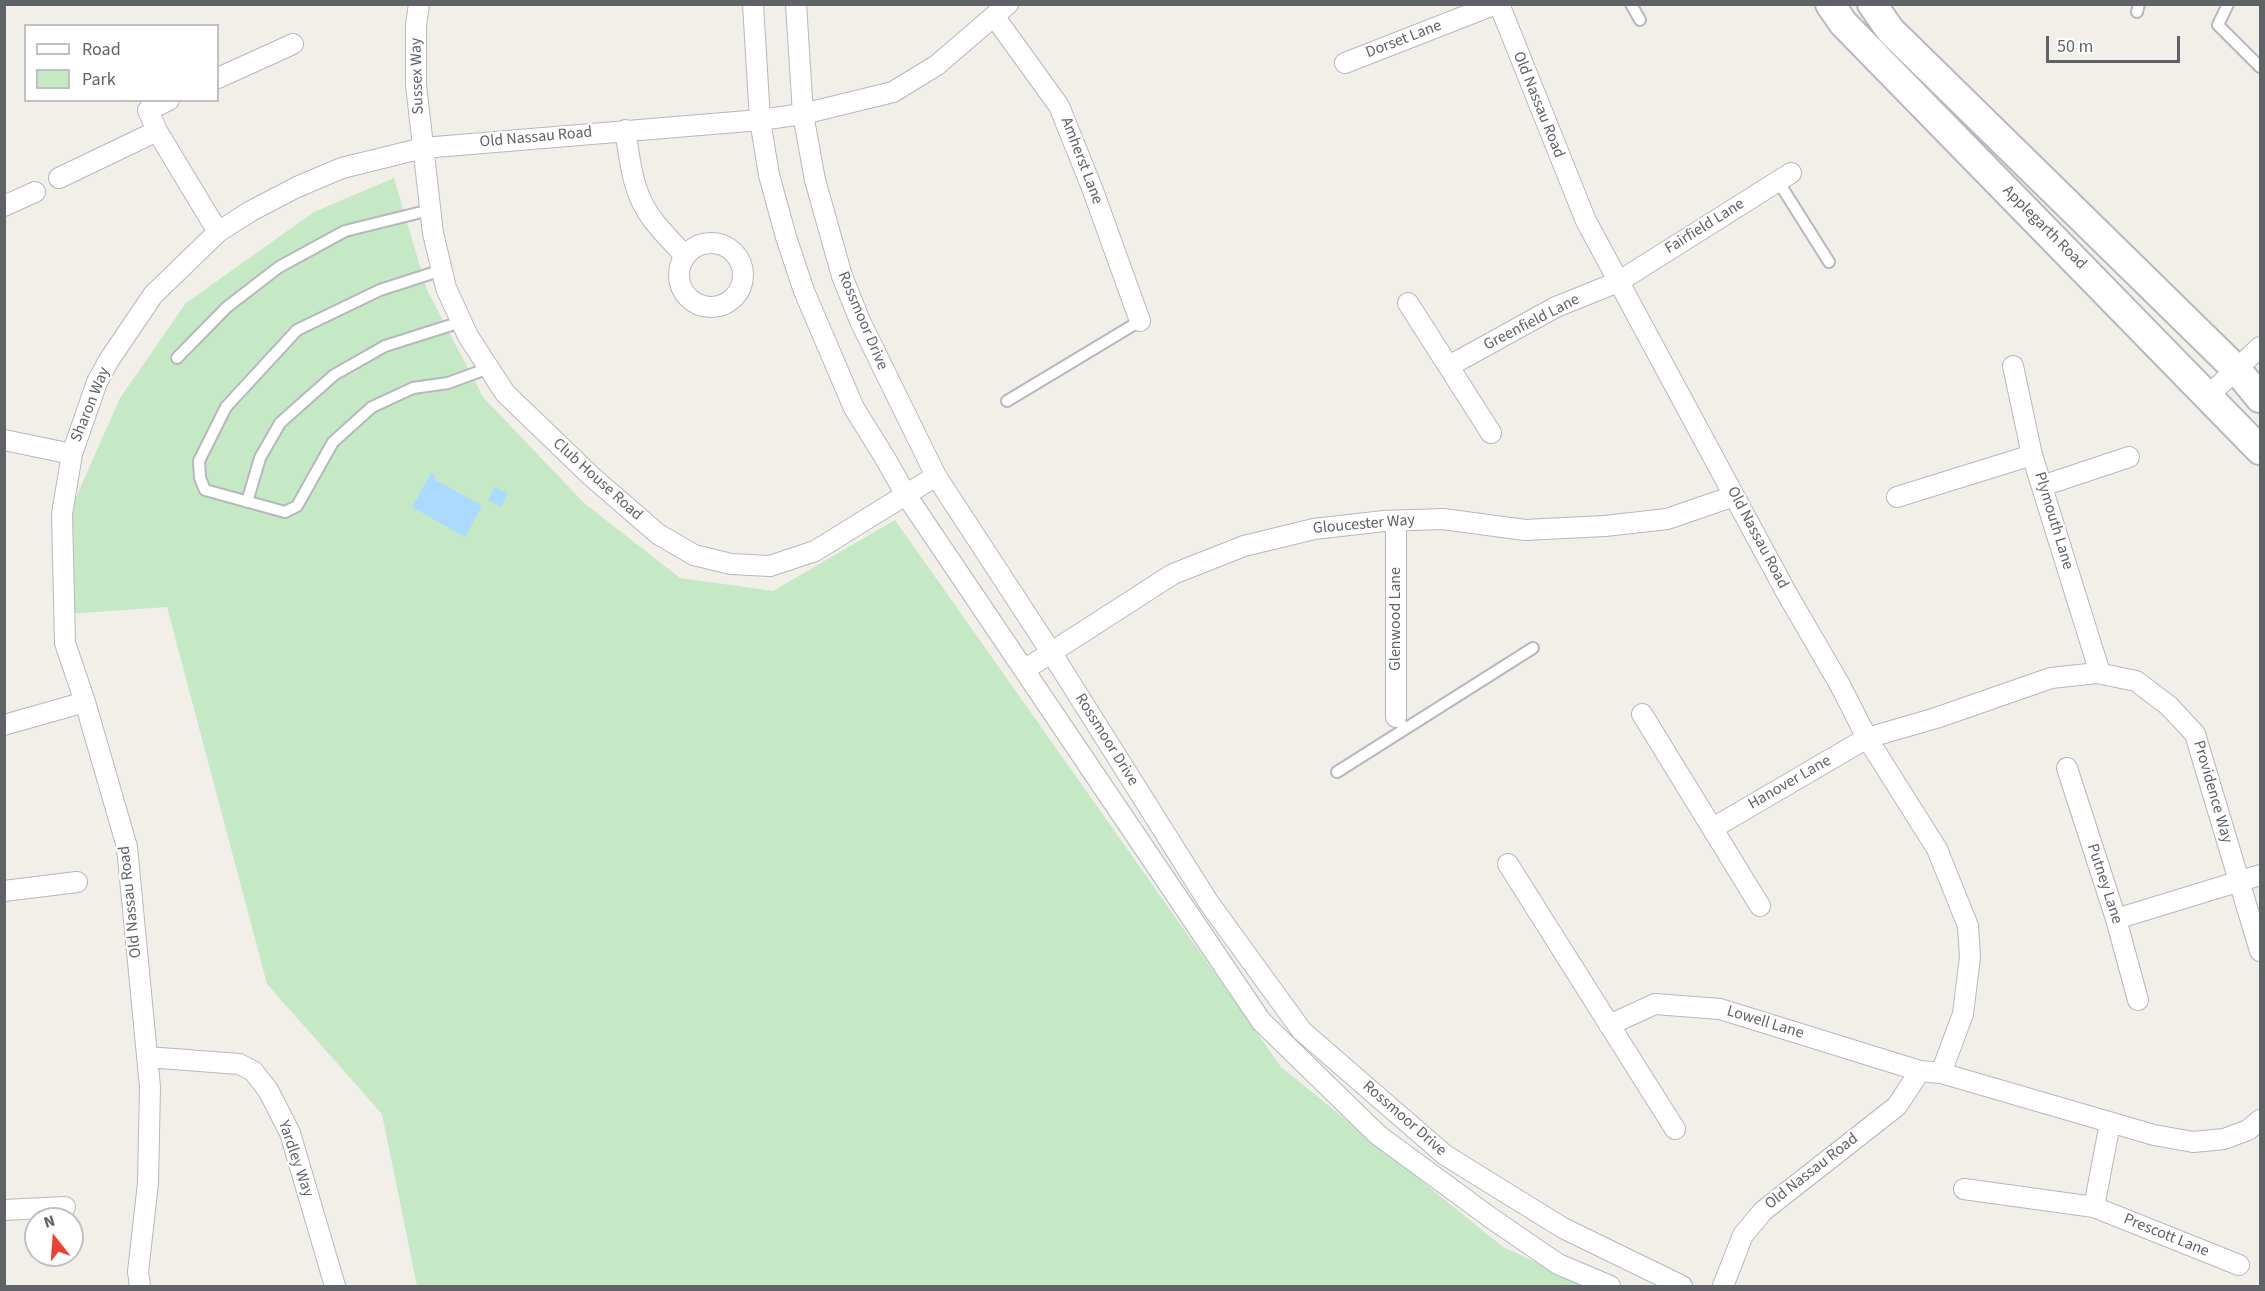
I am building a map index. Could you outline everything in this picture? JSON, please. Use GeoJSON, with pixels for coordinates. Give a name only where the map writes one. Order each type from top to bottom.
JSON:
{"type":"FeatureCollection","features":[{"type":"Feature","properties":{"kind":"main road","name":"Applegarth Road"},"geometry":{"type":"LineString","coordinates":[[1830,4],[1843,23],[2209,395],[2260,450]]}},
{"type":"Feature","properties":{"kind":"main road","name":"Applegarth Road"},"geometry":{"type":"LineString","coordinates":[[1872,4],[1890,30],[2237,370],[2260,398]]}},
{"type":"Feature","properties":{"kind":"street","name":"Sussex Way"},"geometry":{"type":"LineString","coordinates":[[419,4],[416,24],[416,86],[423,148]]}},
{"type":"Feature","properties":{"kind":"street","name":"Rossmoor Drive"},"geometry":{"type":"LineString","coordinates":[[753,4],[760,120],[769,175],[804,291],[854,408],[906,495],[1261,1021],[1377,1135],[1558,1264],[1610,1287]]}},
{"type":"Feature","properties":{"kind":"street","name":"Rossmoor Drive"},"geometry":{"type":"LineString","coordinates":[[796,4],[803,114],[815,180],[842,276],[865,331],[936,476],[1051,652],[1209,903],[1302,1030],[1445,1155],[1563,1228],[1682,1287]]}},
{"type":"Feature","properties":{"kind":"street","name":"Old Nassau Road"},"geometry":{"type":"LineString","coordinates":[[1498,4],[1586,221],[1868,738],[1937,849],[1968,926],[1970,957],[1963,1014],[1941,1073]]}},
{"type":"Feature","properties":{"kind":"street","name":"Dorset Lane"},"geometry":{"type":"LineString","coordinates":[[1345,63],[1498,4]]}},
{"type":"Feature","properties":{"kind":"street","name":"Old Nassau Road"},"geometry":{"type":"LineString","coordinates":[[109,360],[153,295],[218,232],[251,211],[297,187],[342,168],[423,148],[760,120],[803,114],[893,92],[937,65],[1001,10]]}},
{"type":"Feature","properties":{"kind":"street","name":"Amherst Lane"},"geometry":{"type":"LineString","coordinates":[[1001,10],[1059,106],[1140,321]]}},
{"type":"Feature","properties":{"kind":"street"},"geometry":{"type":"LineString","coordinates":[[219,78],[293,44]]}},
{"type":"Feature","properties":{"kind":"street"},"geometry":{"type":"LineString","coordinates":[[165,102],[148,110],[157,130],[218,232]]}},
{"type":"Feature","properties":{"kind":"street"},"geometry":{"type":"LineString","coordinates":[[59,178],[157,130]]}},
{"type":"Feature","properties":{"kind":"street"},"geometry":{"type":"LineString","coordinates":[[625,130],[631,168],[641,200],[661,229],[685,256]]}},
{"type":"Feature","properties":{"kind":"street","name":"Club House Road"},"geometry":{"type":"LineString","coordinates":[[423,148],[432,232],[446,288],[468,336],[505,393],[591,476],[658,534],[694,555],[731,564],[770,566],[815,551],[936,476]]}},
{"type":"Feature","properties":{"kind":"street","name":"Fairfield Lane"},"geometry":{"type":"LineString","coordinates":[[1618,282],[1785,177]]}},
{"type":"Feature","properties":{"kind":"street"},"geometry":{"type":"LineString","coordinates":[[4,206],[35,192]]}},
{"type":"Feature","properties":{"kind":"street","name":"Greenfield Lane"},"geometry":{"type":"LineString","coordinates":[[1449,366],[1556,307],[1618,282]]}},
{"type":"Feature","properties":{"kind":"street"},"geometry":{"type":"LineString","coordinates":[[1408,303],[1491,433]]}},
{"type":"Feature","properties":{"kind":"street"},"geometry":{"type":"LineString","coordinates":[[2209,395],[2260,347]]}},
{"type":"Feature","properties":{"kind":"street","name":"Sharon Way"},"geometry":{"type":"LineString","coordinates":[[4,440],[72,453],[98,382],[109,360]]}},
{"type":"Feature","properties":{"kind":"street","name":"Plymouth Lane"},"geometry":{"type":"LineString","coordinates":[[2013,366],[2032,455],[2100,673]]}},
{"type":"Feature","properties":{"kind":"street","name":"Old Nassau Road"},"geometry":{"type":"LineString","coordinates":[[72,453],[62,514],[65,643],[85,702],[127,847],[150,1087],[148,1183],[138,1272],[140,1287]]}},
{"type":"Feature","properties":{"kind":"street"},"geometry":{"type":"LineString","coordinates":[[1897,497],[2032,455]]}},
{"type":"Feature","properties":{"kind":"street"},"geometry":{"type":"LineString","coordinates":[[2042,486],[2128,457]]}},
{"type":"Feature","properties":{"kind":"street","name":"Gloucester Way"},"geometry":{"type":"LineString","coordinates":[[1024,670],[1173,574],[1244,546],[1314,529],[1396,521],[1443,519],[1526,530],[1605,526],[1667,519],[1734,496]]}},
{"type":"Feature","properties":{"kind":"street","name":"Glenwood Lane"},"geometry":{"type":"LineString","coordinates":[[1396,521],[1401,723]]}},
{"type":"Feature","properties":{"kind":"street","name":"Providence Way"},"geometry":{"type":"LineString","coordinates":[[1868,738],[1936,718],[2051,678],[2100,673],[2136,681],[2169,706],[2196,734],[2260,951]]}},
{"type":"Feature","properties":{"kind":"street"},"geometry":{"type":"LineString","coordinates":[[4,725],[85,702]]}},
{"type":"Feature","properties":{"kind":"street"},"geometry":{"type":"LineString","coordinates":[[1642,714],[1760,906]]}},
{"type":"Feature","properties":{"kind":"street","name":"Hanover Lane"},"geometry":{"type":"LineString","coordinates":[[1713,828],[1868,738]]}},
{"type":"Feature","properties":{"kind":"street","name":"Putney Lane"},"geometry":{"type":"LineString","coordinates":[[2067,768],[2116,919],[2138,1000]]}},
{"type":"Feature","properties":{"kind":"street"},"geometry":{"type":"LineString","coordinates":[[1508,864],[1675,1129]]}},
{"type":"Feature","properties":{"kind":"street"},"geometry":{"type":"LineString","coordinates":[[2116,919],[2260,875]]}},
{"type":"Feature","properties":{"kind":"street"},"geometry":{"type":"LineString","coordinates":[[4,891],[77,882]]}},
{"type":"Feature","properties":{"kind":"street","name":"Lowell Lane"},"geometry":{"type":"LineString","coordinates":[[1609,1025],[1655,1004],[1720,1009],[1920,1071],[1941,1073]]}},
{"type":"Feature","properties":{"kind":"street","name":"Yardley Way"},"geometry":{"type":"LineString","coordinates":[[147,1057],[239,1064],[253,1071],[268,1090],[290,1133],[335,1287]]}},
{"type":"Feature","properties":{"kind":"street","name":"Old Nassau Road"},"geometry":{"type":"LineString","coordinates":[[1723,1287],[1743,1235],[1763,1210],[1897,1106],[1920,1071]]}},
{"type":"Feature","properties":{"kind":"street"},"geometry":{"type":"LineString","coordinates":[[1941,1073],[2154,1136],[2193,1142],[2224,1139],[2256,1129]]}},
{"type":"Feature","properties":{"kind":"street"},"geometry":{"type":"LineString","coordinates":[[2094,1207],[2110,1123]]}},
{"type":"Feature","properties":{"kind":"street","name":"Prescott Lane"},"geometry":{"type":"LineString","coordinates":[[1964,1189],[2094,1207],[2239,1264]]}},
{"type":"Feature","properties":{"kind":"street"},"geometry":{"type":"LineString","coordinates":[[4,1210],[24,1209]]}},
{"type":"Feature","properties":{"kind":"lane"},"geometry":{"type":"LineString","coordinates":[[1631,4],[1640,20]]}},
{"type":"Feature","properties":{"kind":"lane"},"geometry":{"type":"LineString","coordinates":[[2228,4],[2218,25],[2260,68]]}},
{"type":"Feature","properties":{"kind":"lane"},"geometry":{"type":"LineString","coordinates":[[1785,177],[1828,261]]}},
{"type":"Feature","properties":{"kind":"lane"},"geometry":{"type":"LineString","coordinates":[[177,358],[227,307],[279,267],[345,231],[430,210]]}},
{"type":"Feature","properties":{"kind":"lane"},"geometry":{"type":"LineString","coordinates":[[442,270],[380,290],[297,330],[226,407],[199,461],[200,478],[205,490],[285,512],[297,506],[333,442],[372,407],[413,388],[448,383],[489,368]]}},
{"type":"Feature","properties":{"kind":"lane"},"geometry":{"type":"LineString","coordinates":[[1007,401],[1140,321]]}},
{"type":"Feature","properties":{"kind":"lane"},"geometry":{"type":"LineString","coordinates":[[247,502],[260,458],[280,423],[334,375],[386,346],[461,322]]}},
{"type":"Feature","properties":{"kind":"lane"},"geometry":{"type":"LineString","coordinates":[[1337,772],[1401,723],[1533,648]]}},
{"type":"Feature","properties":{"kind":"green space"},"geometry":{"type":"Polygon","coordinates":[[[394,178],[427,290],[483,397],[584,503],[680,578],[773,591],[895,520],[1281,1067],[1503,1247],[1586,1286],[417,1286],[382,1114],[267,984],[167,607],[67,614],[63,527],[120,398],[186,303],[314,212],[394,178]]]}},
{"type":"Feature","properties":{"kind":"water"},"geometry":{"type":"Polygon","coordinates":[[[431,473],[435,475],[434,479],[482,506],[465,537],[412,507],[431,473]]]}},
{"type":"Feature","properties":{"kind":"water"},"geometry":{"type":"Polygon","coordinates":[[[495,487],[508,494],[501,507],[488,500],[495,487]]]}}]}
